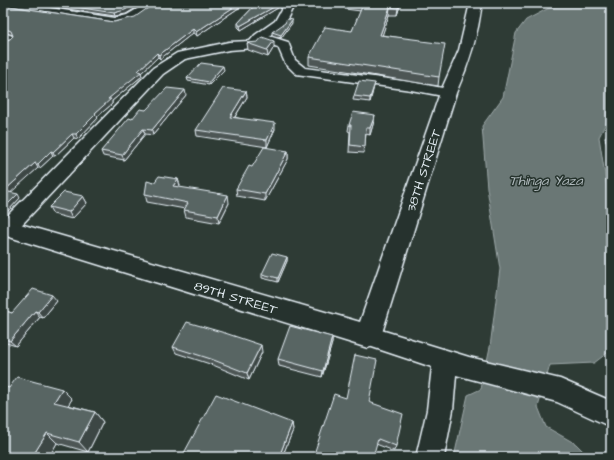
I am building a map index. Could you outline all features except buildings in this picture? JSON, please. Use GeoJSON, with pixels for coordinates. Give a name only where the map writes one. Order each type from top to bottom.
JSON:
{"type":"FeatureCollection","features":[{"type":"Feature","properties":{"kind":"main road","name":"38TH STREET"},"geometry":{"type":"LineString","coordinates":[[368,336],[448,93],[459,72],[476,3]]}},
{"type":"Feature","properties":{"kind":"main road","name":"89TH STREET"},"geometry":{"type":"LineString","coordinates":[[5,228],[368,336]]}},
{"type":"Feature","properties":{"kind":"street"},"geometry":{"type":"LineString","coordinates":[[5,5],[115,21],[125,21],[133,18],[154,3]]}},
{"type":"Feature","properties":{"kind":"street"},"geometry":{"type":"LineString","coordinates":[[5,228],[158,71],[181,56],[210,49],[254,44],[259,38],[280,23],[290,3]]}},
{"type":"Feature","properties":{"kind":"street"},"geometry":{"type":"LineString","coordinates":[[259,38],[278,42],[284,45],[288,61],[296,68],[301,70],[357,80],[398,83],[448,93]]}},
{"type":"Feature","properties":{"kind":"street","name":"89TH STREET"},"geometry":{"type":"LineString","coordinates":[[368,336],[469,368],[560,391],[611,414]]}},
{"type":"Feature","properties":{"kind":"street"},"geometry":{"type":"LineString","coordinates":[[430,457],[440,410],[445,360]]}},
{"type":"Feature","properties":{"kind":"water","name":"Thinga Yaza"},"geometry":{"type":"Polygon","coordinates":[[[570,3],[611,3],[611,113],[599,137],[611,213],[611,350],[594,363],[550,365],[538,407],[546,427],[576,444],[589,457],[454,457],[468,395],[481,389],[490,347],[500,269],[487,188],[482,126],[503,97],[516,33],[526,20],[549,8],[570,3]]]}}]}
